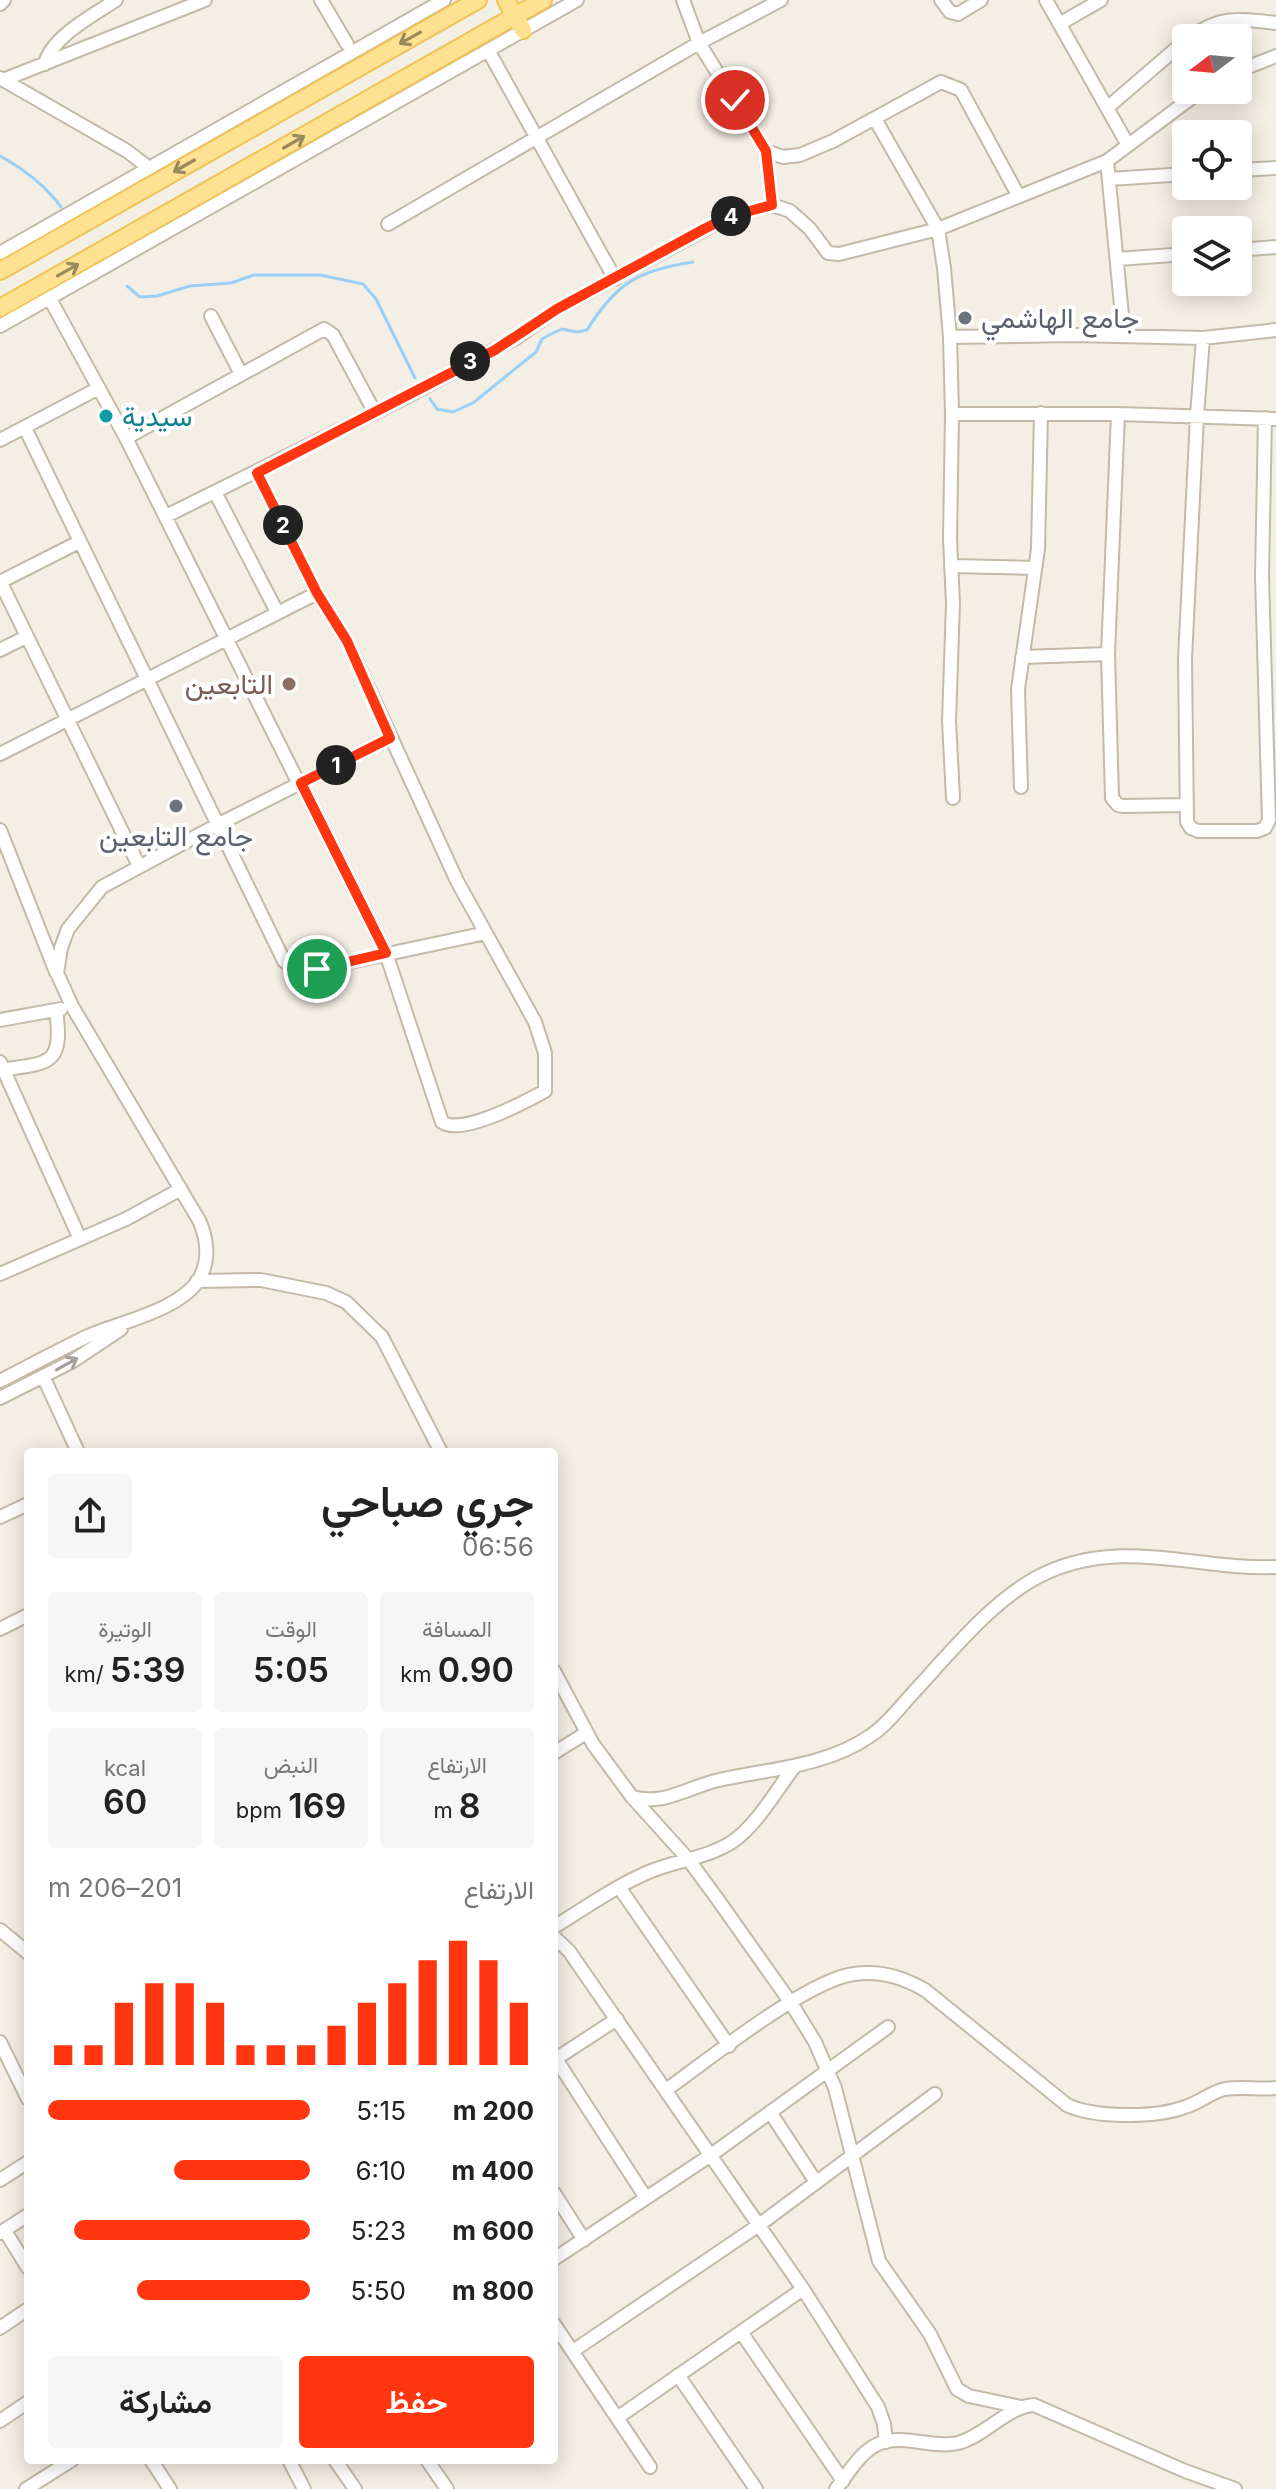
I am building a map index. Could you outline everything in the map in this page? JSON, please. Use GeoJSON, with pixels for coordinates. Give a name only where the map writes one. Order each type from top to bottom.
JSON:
{"type":"FeatureCollection","features":[{"type":"Feature","properties":{"kind":"main road"},"geometry":{"type":"LineString","coordinates":[[0,271],[370,51],[478,0]]}},
{"type":"Feature","properties":{"kind":"main road"},"geometry":{"type":"LineString","coordinates":[[506,0],[519,23]]}},
{"type":"Feature","properties":{"kind":"main road"},"geometry":{"type":"LineString","coordinates":[[0,308],[519,23],[543,0]]}},
{"type":"Feature","properties":{"kind":"street"},"geometry":{"type":"LineString","coordinates":[[45,64],[56,42],[116,0]]}},
{"type":"Feature","properties":{"kind":"street"},"geometry":{"type":"LineString","coordinates":[[2,79],[205,0]]}},
{"type":"Feature","properties":{"kind":"street"},"geometry":{"type":"LineString","coordinates":[[321,0],[347,44]]}},
{"type":"Feature","properties":{"kind":"street"},"geometry":{"type":"LineString","coordinates":[[0,253],[149,168],[370,51],[444,0]]}},
{"type":"Feature","properties":{"kind":"street"},"geometry":{"type":"LineString","coordinates":[[0,326],[488,50],[519,23],[577,0]]}},
{"type":"Feature","properties":{"kind":"street"},"geometry":{"type":"LineString","coordinates":[[683,0],[699,43],[766,151],[772,205]]}},
{"type":"Feature","properties":{"kind":"street"},"geometry":{"type":"LineString","coordinates":[[388,224],[699,43],[781,0]]}},
{"type":"Feature","properties":{"kind":"street"},"geometry":{"type":"LineString","coordinates":[[941,0],[950,12],[958,14],[981,0]]}},
{"type":"Feature","properties":{"kind":"street"},"geometry":{"type":"LineString","coordinates":[[1046,0],[1128,145]]}},
{"type":"Feature","properties":{"kind":"street"},"geometry":{"type":"LineString","coordinates":[[1061,23],[1101,0]]}},
{"type":"Feature","properties":{"kind":"street"},"geometry":{"type":"LineString","coordinates":[[1216,24],[1231,19],[1276,23]]}},
{"type":"Feature","properties":{"kind":"street"},"geometry":{"type":"LineString","coordinates":[[488,50],[615,279]]}},
{"type":"Feature","properties":{"kind":"street"},"geometry":{"type":"LineString","coordinates":[[1107,108],[1172,52]]}},
{"type":"Feature","properties":{"kind":"street"},"geometry":{"type":"LineString","coordinates":[[1252,65],[1276,56]]}},
{"type":"Feature","properties":{"kind":"street"},"geometry":{"type":"LineString","coordinates":[[2,79],[127,151],[149,168]]}},
{"type":"Feature","properties":{"kind":"street"},"geometry":{"type":"LineString","coordinates":[[766,151],[783,157],[800,155],[875,119],[941,82],[961,90],[1018,195]]}},
{"type":"Feature","properties":{"kind":"street"},"geometry":{"type":"LineString","coordinates":[[166,516],[257,473],[495,350],[557,309],[728,217],[772,205],[790,211],[810,229],[828,253],[839,254],[938,229],[1107,161],[1183,104]]}},
{"type":"Feature","properties":{"kind":"street"},"geometry":{"type":"LineString","coordinates":[[875,119],[938,229],[944,268],[952,414],[953,603],[949,721],[953,798]]}},
{"type":"Feature","properties":{"kind":"street"},"geometry":{"type":"LineString","coordinates":[[1107,161],[1124,336]]}},
{"type":"Feature","properties":{"kind":"street"},"geometry":{"type":"LineString","coordinates":[[1252,169],[1276,168]]}},
{"type":"Feature","properties":{"kind":"street"},"geometry":{"type":"LineString","coordinates":[[1109,179],[1172,175]]}},
{"type":"Feature","properties":{"kind":"street"},"geometry":{"type":"LineString","coordinates":[[1252,249],[1276,247]]}},
{"type":"Feature","properties":{"kind":"street"},"geometry":{"type":"LineString","coordinates":[[1118,259],[1172,255]]}},
{"type":"Feature","properties":{"kind":"street"},"geometry":{"type":"LineString","coordinates":[[50,299],[126,438],[386,953],[442,1122],[451,1126],[497,1115],[545,1091],[545,1053],[540,1032],[457,881],[347,641],[317,593],[257,473]]}},
{"type":"Feature","properties":{"kind":"street"},"geometry":{"type":"LineString","coordinates":[[211,316],[241,374]]}},
{"type":"Feature","properties":{"kind":"street"},"geometry":{"type":"LineString","coordinates":[[126,438],[324,329],[333,335],[375,413]]}},
{"type":"Feature","properties":{"kind":"street"},"geometry":{"type":"LineString","coordinates":[[950,337],[1203,338],[1276,330]]}},
{"type":"Feature","properties":{"kind":"street"},"geometry":{"type":"LineString","coordinates":[[952,414],[1118,414],[1197,416],[1271,419],[1262,592],[1269,820],[1261,831],[1194,830],[1187,822],[1185,659],[1197,416],[1203,338]]}},
{"type":"Feature","properties":{"kind":"street"},"geometry":{"type":"LineString","coordinates":[[0,440],[99,388]]}},
{"type":"Feature","properties":{"kind":"street"},"geometry":{"type":"LineString","coordinates":[[1021,787],[1017,724],[1022,657],[1038,549],[1041,413]]}},
{"type":"Feature","properties":{"kind":"street"},"geometry":{"type":"LineString","coordinates":[[1118,414],[1108,654],[1112,798],[1123,806],[1187,805]]}},
{"type":"Feature","properties":{"kind":"street"},"geometry":{"type":"LineString","coordinates":[[25,428],[284,961],[293,968],[305,971],[486,933]]}},
{"type":"Feature","properties":{"kind":"street"},"geometry":{"type":"LineString","coordinates":[[215,492],[277,612]]}},
{"type":"Feature","properties":{"kind":"street"},"geometry":{"type":"LineString","coordinates":[[79,542],[0,582],[139,866]]}},
{"type":"Feature","properties":{"kind":"street"},"geometry":{"type":"LineString","coordinates":[[951,566],[1035,568]]}},
{"type":"Feature","properties":{"kind":"street"},"geometry":{"type":"LineString","coordinates":[[0,754],[317,593]]}},
{"type":"Feature","properties":{"kind":"street"},"geometry":{"type":"LineString","coordinates":[[0,650],[26,637]]}},
{"type":"Feature","properties":{"kind":"street"},"geometry":{"type":"LineString","coordinates":[[1022,657],[1108,654]]}},
{"type":"Feature","properties":{"kind":"street"},"geometry":{"type":"LineString","coordinates":[[57,973],[68,929],[102,887],[390,738]]}},
{"type":"Feature","properties":{"kind":"street"},"geometry":{"type":"LineString","coordinates":[[0,830],[72,1006],[200,1222],[206,1238],[207,1256],[197,1281],[177,1298],[130,1322],[88,1352],[0,1398]]}},
{"type":"Feature","properties":{"kind":"street"},"geometry":{"type":"LineString","coordinates":[[0,1020],[72,1006]]}},
{"type":"Feature","properties":{"kind":"street"},"geometry":{"type":"LineString","coordinates":[[56,1010],[59,1034],[58,1048],[53,1056],[40,1064],[2,1067],[80,1239]]}},
{"type":"Feature","properties":{"kind":"street"},"geometry":{"type":"LineString","coordinates":[[1,1271],[126,1219],[181,1189]]}},
{"type":"Feature","properties":{"kind":"street"},"geometry":{"type":"LineString","coordinates":[[197,1281],[261,1280],[326,1293],[346,1302],[382,1337],[439,1448]]}},
{"type":"Feature","properties":{"kind":"street"},"geometry":{"type":"LineString","coordinates":[[0,1381],[88,1336],[130,1322]]}},
{"type":"Feature","properties":{"kind":"street"},"geometry":{"type":"LineString","coordinates":[[43,1376],[76,1448]]}},
{"type":"Feature","properties":{"kind":"street"},"geometry":{"type":"LineString","coordinates":[[0,1517],[24,1506]]}},
{"type":"Feature","properties":{"kind":"street"},"geometry":{"type":"LineString","coordinates":[[632,1797],[659,1801],[695,1786],[795,1766],[848,1748],[874,1734],[1001,1601],[1048,1572],[1084,1560],[1120,1555],[1276,1567]]}},
{"type":"Feature","properties":{"kind":"street"},"geometry":{"type":"LineString","coordinates":[[0,1629],[24,1617]]}},
{"type":"Feature","properties":{"kind":"street"},"geometry":{"type":"LineString","coordinates":[[558,1679],[586,1733],[632,1797],[688,1859],[791,2003],[829,2069],[879,2261],[930,2334],[957,2389],[969,2396],[1021,2407],[1041,2407],[1195,2475],[1235,2489]]}},
{"type":"Feature","properties":{"kind":"street"},"geometry":{"type":"LineString","coordinates":[[558,1750],[586,1733]]}},
{"type":"Feature","properties":{"kind":"street"},"geometry":{"type":"LineString","coordinates":[[558,1925],[651,1871],[718,1849],[746,1830],[795,1766]]}},
{"type":"Feature","properties":{"kind":"street"},"geometry":{"type":"LineString","coordinates":[[619,1887],[729,2046]]}},
{"type":"Feature","properties":{"kind":"street"},"geometry":{"type":"LineString","coordinates":[[0,1930],[24,1950]]}},
{"type":"Feature","properties":{"kind":"street"},"geometry":{"type":"LineString","coordinates":[[558,1941],[569,1951],[617,2019],[803,2289],[878,2407],[886,2442]]}},
{"type":"Feature","properties":{"kind":"street"},"geometry":{"type":"LineString","coordinates":[[666,2090],[791,2003],[834,1978],[871,1972],[908,1981],[925,1990],[1067,2105],[1091,2113],[1174,2111],[1227,2089],[1276,2088]]}},
{"type":"Feature","properties":{"kind":"street"},"geometry":{"type":"LineString","coordinates":[[558,2057],[617,2019]]}},
{"type":"Feature","properties":{"kind":"street"},"geometry":{"type":"LineString","coordinates":[[558,2256],[711,2155],[888,2027]]}},
{"type":"Feature","properties":{"kind":"street"},"geometry":{"type":"LineString","coordinates":[[0,2042],[24,2091]]}},
{"type":"Feature","properties":{"kind":"street"},"geometry":{"type":"LineString","coordinates":[[558,2064],[646,2198]]}},
{"type":"Feature","properties":{"kind":"street"},"geometry":{"type":"LineString","coordinates":[[573,2351],[759,2225],[935,2094]]}},
{"type":"Feature","properties":{"kind":"street"},"geometry":{"type":"LineString","coordinates":[[770,2112],[816,2182]]}},
{"type":"Feature","properties":{"kind":"street"},"geometry":{"type":"LineString","coordinates":[[0,2180],[24,2165]]}},
{"type":"Feature","properties":{"kind":"street"},"geometry":{"type":"LineString","coordinates":[[558,2199],[584,2240]]}},
{"type":"Feature","properties":{"kind":"street"},"geometry":{"type":"LineString","coordinates":[[24,2218],[2,2232],[24,2262]]}},
{"type":"Feature","properties":{"kind":"street"},"geometry":{"type":"LineString","coordinates":[[617,2418],[803,2289]]}},
{"type":"Feature","properties":{"kind":"street"},"geometry":{"type":"LineString","coordinates":[[0,2328],[24,2312]]}},
{"type":"Feature","properties":{"kind":"street"},"geometry":{"type":"LineString","coordinates":[[558,2330],[650,2467]]}},
{"type":"Feature","properties":{"kind":"street"},"geometry":{"type":"LineString","coordinates":[[741,2332],[840,2485],[870,2449],[886,2442],[958,2443],[984,2432],[1021,2407]]}},
{"type":"Feature","properties":{"kind":"street"},"geometry":{"type":"LineString","coordinates":[[678,2375],[756,2489]]}},
{"type":"Feature","properties":{"kind":"street"},"geometry":{"type":"LineString","coordinates":[[0,2421],[24,2405]]}},
{"type":"Feature","properties":{"kind":"street"},"geometry":{"type":"LineString","coordinates":[[26,2489],[66,2464]]}},
{"type":"Feature","properties":{"kind":"street"},"geometry":{"type":"LineString","coordinates":[[154,2464],[170,2489]]}},
{"type":"Feature","properties":{"kind":"street"},"geometry":{"type":"LineString","coordinates":[[291,2464],[304,2489]]}},
{"type":"Feature","properties":{"kind":"street"},"geometry":{"type":"LineString","coordinates":[[338,2464],[355,2489]]}},
{"type":"Feature","properties":{"kind":"street"},"geometry":{"type":"LineString","coordinates":[[430,2464],[447,2489]]}},
{"type":"Feature","properties":{"kind":"waterway"},"geometry":{"type":"LineString","coordinates":[[0,156],[34,178],[61,207]]}},
{"type":"Feature","properties":{"kind":"waterway"},"geometry":{"type":"LineString","coordinates":[[430,399],[437,409],[453,412],[473,403],[536,352],[542,339],[562,329],[587,330],[608,301],[631,281],[658,269],[693,262]]}},
{"type":"Feature","properties":{"kind":"waterway"},"geometry":{"type":"LineString","coordinates":[[127,286],[140,297],[157,296],[190,286],[231,283],[254,275],[320,275],[363,284],[376,299],[415,378]]}},
{"type":"Feature","properties":{"kind":"place","name":"جامع الهاشمي"},"geometry":{"type":"Point","coordinates":[965,318]}},
{"type":"Feature","properties":{"kind":"place","name":"سيدية"},"geometry":{"type":"Point","coordinates":[106,416]}},
{"type":"Feature","properties":{"kind":"place","name":"التابعين"},"geometry":{"type":"Point","coordinates":[289,684]}},
{"type":"Feature","properties":{"kind":"place","name":"جامع التابعين"},"geometry":{"type":"Point","coordinates":[176,806]}},
{"type":"Feature","properties":{"kind":"route"},"geometry":{"type":"LineString","coordinates":[[317,969],[386,953],[301,783],[390,738],[347,641],[317,593],[257,473],[495,350],[557,309],[676,243],[728,217],[772,205],[766,151],[735,100]]}}]}
